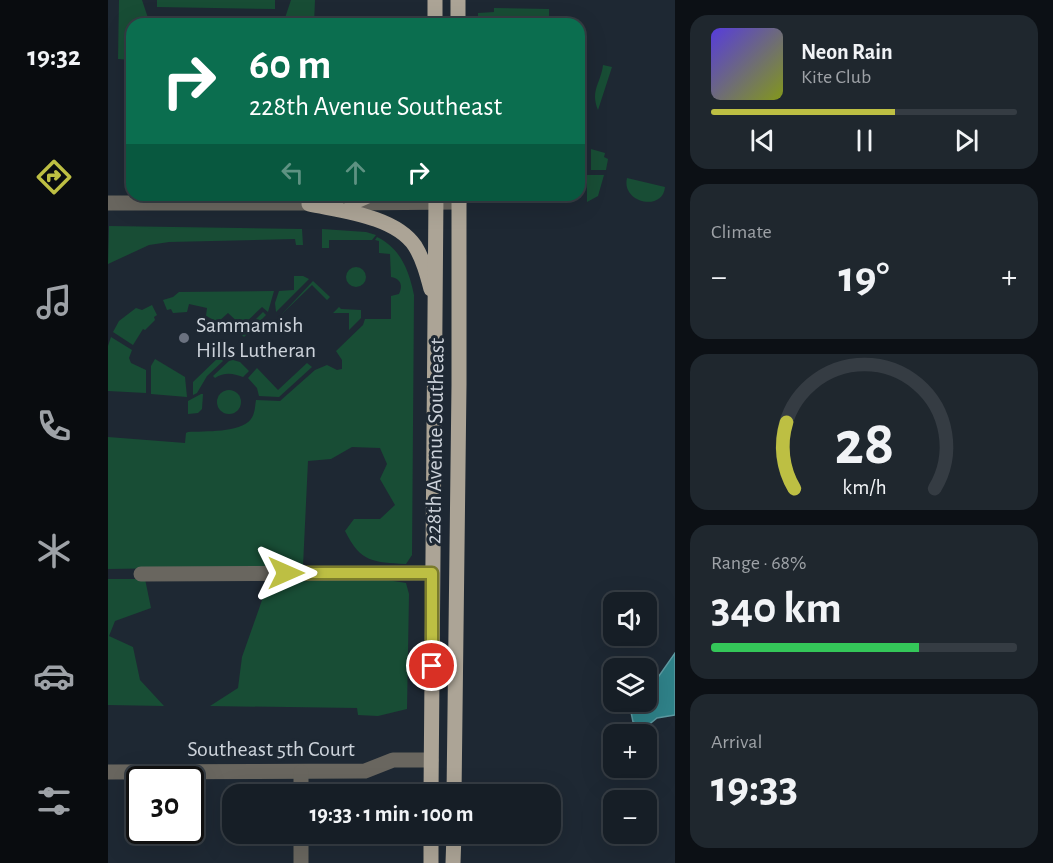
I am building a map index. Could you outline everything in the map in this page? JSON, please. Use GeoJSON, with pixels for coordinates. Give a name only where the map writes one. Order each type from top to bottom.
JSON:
{"type":"FeatureCollection","features":[{"type":"Feature","properties":{"kind":"main road"},"geometry":{"type":"LineString","coordinates":[[435,0],[435,18]]}},
{"type":"Feature","properties":{"kind":"main road"},"geometry":{"type":"LineString","coordinates":[[458,0],[458,18]]}},
{"type":"Feature","properties":{"kind":"main road"},"geometry":{"type":"LineString","coordinates":[[352,203],[356,201]]}},
{"type":"Feature","properties":{"kind":"main road","name":"228th Avenue Southeast"},"geometry":{"type":"LineString","coordinates":[[431,784],[436,201]]}},
{"type":"Feature","properties":{"kind":"main road","name":"228th Avenue Southeast"},"geometry":{"type":"LineString","coordinates":[[454,784],[459,201]]}},
{"type":"Feature","properties":{"kind":"main road"},"geometry":{"type":"LineString","coordinates":[[309,204],[371,218],[404,234],[414,245],[423,261],[436,306]]}},
{"type":"Feature","properties":{"kind":"main road"},"geometry":{"type":"LineString","coordinates":[[431,844],[431,863]]}},
{"type":"Feature","properties":{"kind":"main road"},"geometry":{"type":"LineString","coordinates":[[453,863],[454,844]]}},
{"type":"Feature","properties":{"kind":"street"},"geometry":{"type":"LineString","coordinates":[[108,203],[309,204],[394,201]]}},
{"type":"Feature","properties":{"kind":"street"},"geometry":{"type":"LineString","coordinates":[[141,574],[432,573]]}},
{"type":"Feature","properties":{"kind":"street","name":"Southeast 5th Court"},"geometry":{"type":"LineString","coordinates":[[108,772],[365,771],[393,760],[431,760]]}},
{"type":"Feature","properties":{"kind":"street"},"geometry":{"type":"LineString","coordinates":[[301,784],[302,771]]}},
{"type":"Feature","properties":{"kind":"street"},"geometry":{"type":"LineString","coordinates":[[301,844],[301,863]]}},
{"type":"Feature","properties":{"kind":"green space"},"geometry":{"type":"Polygon","coordinates":[[[119,0],[142,0],[148,18],[126,18],[126,60],[118,59],[119,0]]]}},
{"type":"Feature","properties":{"kind":"green space"},"geometry":{"type":"Polygon","coordinates":[[[157,0],[275,0],[275,9],[157,7],[157,0]]]}},
{"type":"Feature","properties":{"kind":"green space"},"geometry":{"type":"Polygon","coordinates":[[[291,0],[315,0],[314,18],[285,18],[291,0]]]}},
{"type":"Feature","properties":{"kind":"green space"},"geometry":{"type":"Polygon","coordinates":[[[494,8],[549,9],[549,18],[478,18],[478,13],[494,12],[494,8]]]}},
{"type":"Feature","properties":{"kind":"green space"},"geometry":{"type":"Polygon","coordinates":[[[603,65],[612,67],[598,110],[595,97],[603,65]]]}},
{"type":"Feature","properties":{"kind":"green space"},"geometry":{"type":"Polygon","coordinates":[[[591,149],[605,153],[604,157],[608,159],[606,170],[591,170],[591,149]]]}},
{"type":"Feature","properties":{"kind":"green space"},"geometry":{"type":"Polygon","coordinates":[[[587,175],[604,175],[598,196],[587,202],[587,175]]]}},
{"type":"Feature","properties":{"kind":"green space"},"geometry":{"type":"Polygon","coordinates":[[[627,178],[665,187],[663,195],[651,202],[636,198],[627,187],[627,178]]]}},
{"type":"Feature","properties":{"kind":"green space"},"geometry":{"type":"Polygon","coordinates":[[[109,226],[302,229],[303,245],[296,245],[295,239],[169,242],[149,245],[108,264],[109,226]]]}},
{"type":"Feature","properties":{"kind":"green space"},"geometry":{"type":"Polygon","coordinates":[[[322,229],[366,232],[376,235],[372,240],[329,240],[329,248],[322,248],[322,229]]]}},
{"type":"Feature","properties":{"kind":"green space"},"geometry":{"type":"Polygon","coordinates":[[[377,237],[392,247],[402,261],[414,295],[412,555],[406,564],[369,559],[351,542],[345,531],[354,519],[380,519],[395,505],[380,479],[387,464],[380,448],[352,447],[331,459],[308,461],[303,566],[108,569],[108,437],[185,443],[188,432],[231,429],[246,424],[253,415],[256,400],[280,401],[315,370],[327,365],[337,370],[342,369],[342,360],[336,351],[363,325],[365,319],[391,319],[391,296],[399,294],[400,291],[399,281],[391,277],[390,254],[379,253],[379,241],[375,240],[377,237]]]}},
{"type":"Feature","properties":{"kind":"green space"},"geometry":{"type":"Polygon","coordinates":[[[356,267],[363,270],[366,277],[363,284],[356,287],[349,284],[346,277],[349,270],[356,267]]]}},
{"type":"Feature","properties":{"kind":"green space"},"geometry":{"type":"Polygon","coordinates":[[[294,276],[309,279],[276,312],[275,303],[279,291],[294,290],[294,276]]]}},
{"type":"Feature","properties":{"kind":"green space"},"geometry":{"type":"Polygon","coordinates":[[[313,281],[330,297],[327,300],[312,285],[281,315],[313,281]]]}},
{"type":"Feature","properties":{"kind":"green space"},"geometry":{"type":"Polygon","coordinates":[[[274,291],[268,312],[262,307],[242,326],[228,313],[218,322],[206,316],[207,308],[189,304],[187,312],[173,313],[171,309],[167,310],[163,300],[179,292],[274,291]]]}},
{"type":"Feature","properties":{"kind":"green space"},"geometry":{"type":"Polygon","coordinates":[[[152,305],[157,315],[154,317],[155,320],[145,330],[143,329],[133,345],[113,332],[119,321],[136,308],[142,310],[152,305]]]}},
{"type":"Feature","properties":{"kind":"green space"},"geometry":{"type":"Polygon","coordinates":[[[339,307],[361,310],[361,318],[349,330],[349,313],[333,313],[339,307]]]}},
{"type":"Feature","properties":{"kind":"green space"},"geometry":{"type":"Polygon","coordinates":[[[263,312],[266,315],[244,337],[241,334],[263,312]]]}},
{"type":"Feature","properties":{"kind":"green space"},"geometry":{"type":"Polygon","coordinates":[[[111,337],[132,350],[129,358],[131,363],[146,370],[146,393],[108,391],[108,346],[111,337]]]}},
{"type":"Feature","properties":{"kind":"green space"},"geometry":{"type":"Polygon","coordinates":[[[219,357],[223,361],[207,376],[197,393],[193,395],[193,382],[219,357]]]}},
{"type":"Feature","properties":{"kind":"green space"},"geometry":{"type":"Polygon","coordinates":[[[155,359],[185,377],[187,397],[151,394],[151,366],[155,359]]]}},
{"type":"Feature","properties":{"kind":"green space"},"geometry":{"type":"Polygon","coordinates":[[[229,361],[240,362],[249,371],[243,377],[229,374],[215,378],[213,376],[229,361]]]}},
{"type":"Feature","properties":{"kind":"green space"},"geometry":{"type":"Polygon","coordinates":[[[307,363],[312,367],[279,397],[259,396],[257,388],[248,378],[257,368],[278,390],[307,363]]]}},
{"type":"Feature","properties":{"kind":"green space"},"geometry":{"type":"Polygon","coordinates":[[[229,390],[238,393],[241,402],[238,411],[229,414],[220,411],[217,402],[220,393],[229,390]]]}},
{"type":"Feature","properties":{"kind":"green space"},"geometry":{"type":"Polygon","coordinates":[[[203,394],[202,409],[198,413],[188,414],[188,401],[203,394]]]}},
{"type":"Feature","properties":{"kind":"green space"},"geometry":{"type":"Polygon","coordinates":[[[375,578],[406,583],[409,594],[407,709],[378,716],[358,715],[357,708],[210,706],[238,688],[242,657],[267,586],[287,582],[375,578]]]}},
{"type":"Feature","properties":{"kind":"green space"},"geometry":{"type":"Polygon","coordinates":[[[108,579],[145,579],[151,608],[115,621],[109,636],[133,647],[140,680],[164,706],[108,705],[108,579]]]}},
{"type":"Feature","properties":{"kind":"water"},"geometry":{"type":"Polygon","coordinates":[[[675,653],[675,715],[657,718],[650,724],[633,722],[631,712],[657,712],[657,679],[675,653]]]}},
{"type":"Feature","properties":{"kind":"place","name":"Sammamish Hills Lutheran"},"geometry":{"type":"Point","coordinates":[184,338]}},
{"type":"Feature","properties":{"kind":"route"},"geometry":{"type":"LineString","coordinates":[[286,573],[432,573],[432,666]]}}]}
